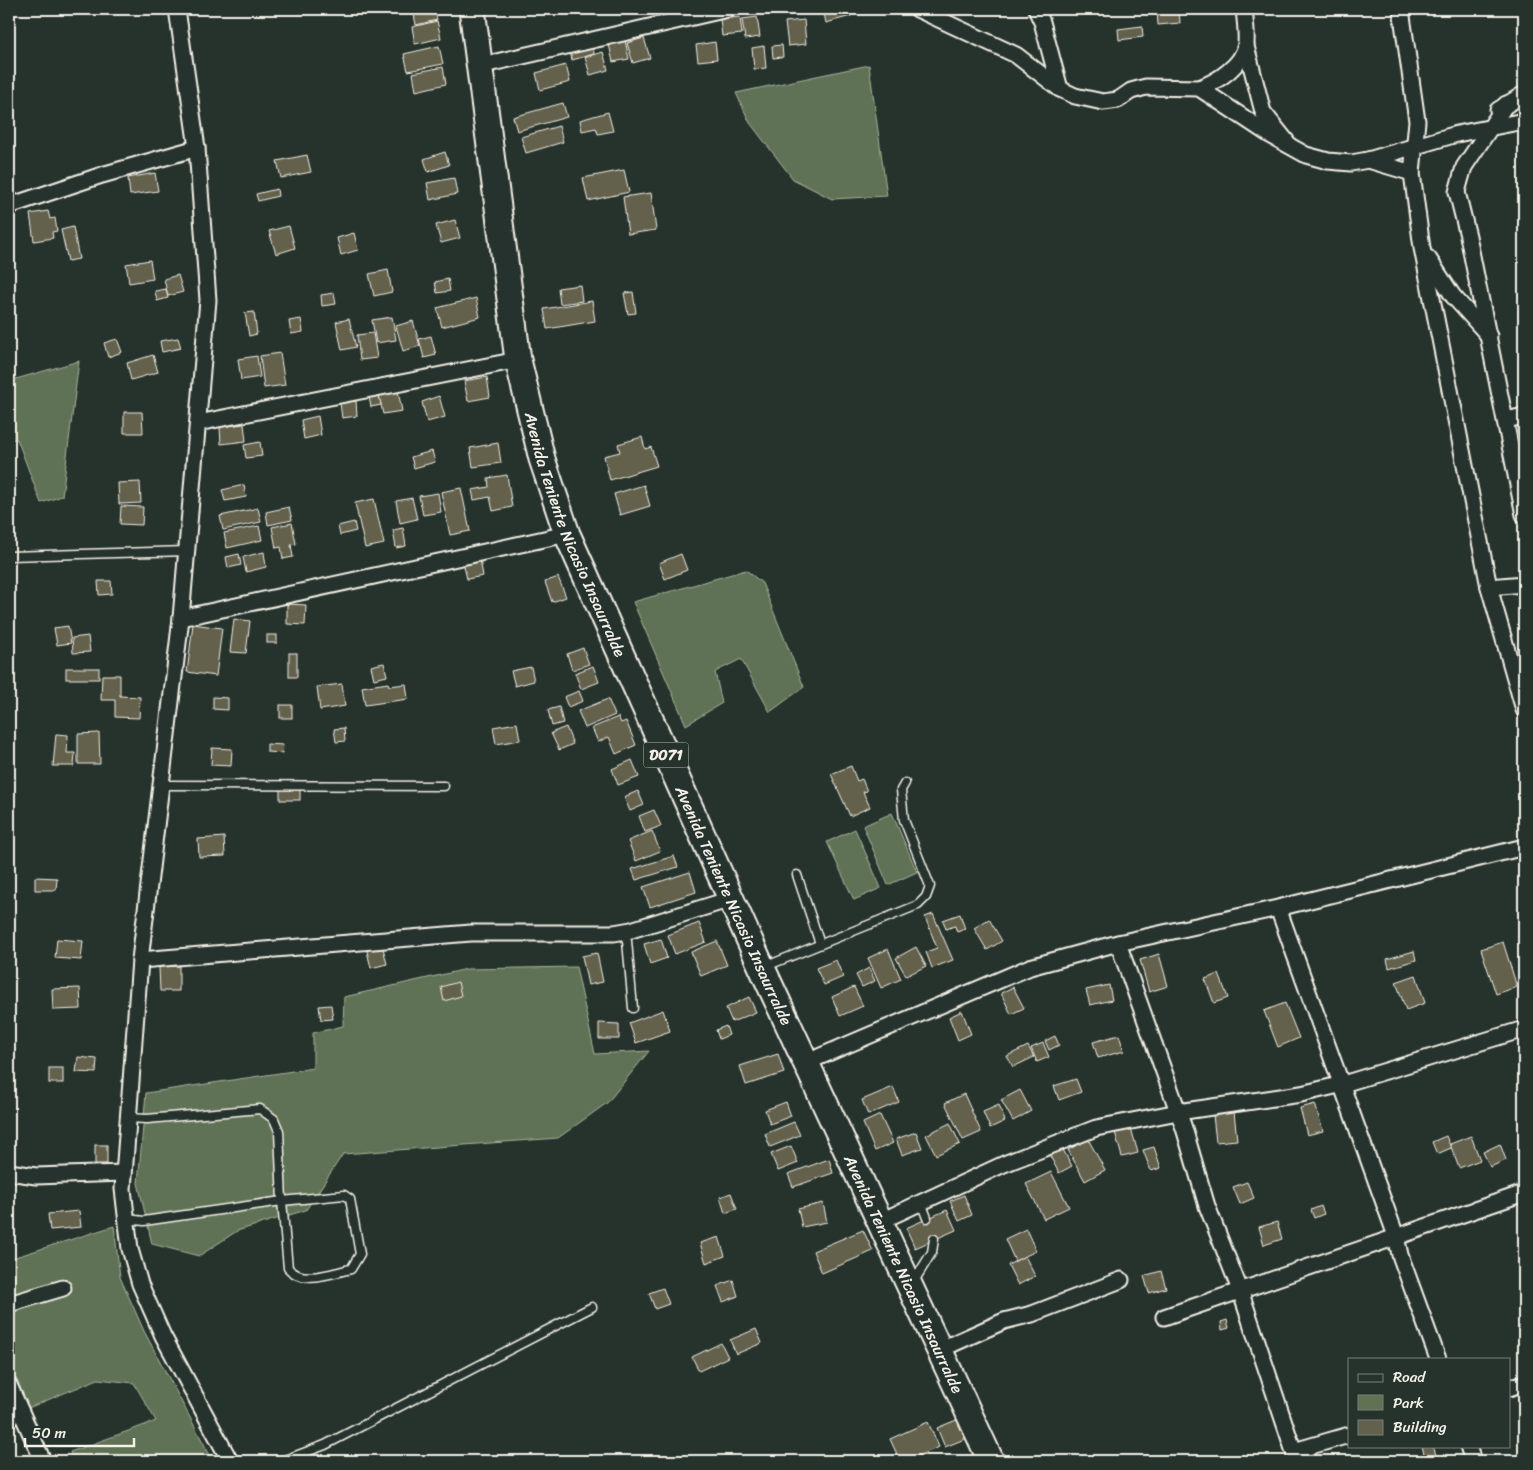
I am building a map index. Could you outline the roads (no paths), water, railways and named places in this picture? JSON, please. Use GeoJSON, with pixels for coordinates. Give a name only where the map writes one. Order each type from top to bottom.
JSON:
{"type":"FeatureCollection","features":[{"type":"Feature","properties":{"kind":"main road","name":"Avenida Teniente Nicasio Insaurralde"},"geometry":{"type":"LineString","coordinates":[[472,9],[518,360],[542,459],[567,534],[762,968],[881,1221],[990,1461]]}},
{"type":"Feature","properties":{"kind":"street"},"geometry":{"type":"LineString","coordinates":[[177,9],[197,148],[208,300],[188,551],[140,960],[124,1174],[130,1249],[140,1284],[163,1336],[230,1461]]}},
{"type":"Feature","properties":{"kind":"street"},"geometry":{"type":"LineString","coordinates":[[479,66],[728,9]]}},
{"type":"Feature","properties":{"kind":"street"},"geometry":{"type":"LineString","coordinates":[[917,9],[1016,55],[1060,89],[1076,96],[1104,102],[1118,100],[1131,91],[1146,87],[1199,88],[1216,82],[1233,68],[1246,46]]}},
{"type":"Feature","properties":{"kind":"street"},"geometry":{"type":"LineString","coordinates":[[1036,9],[1042,22],[1060,89]]}},
{"type":"Feature","properties":{"kind":"street"},"geometry":{"type":"LineString","coordinates":[[1244,9],[1246,46],[1263,112],[1290,146]]}},
{"type":"Feature","properties":{"kind":"street"},"geometry":{"type":"LineString","coordinates":[[1401,9],[1417,121],[1412,173],[1422,248],[1489,588],[1524,710]]}},
{"type":"Feature","properties":{"kind":"street"},"geometry":{"type":"LineString","coordinates":[[1199,88],[1270,136],[1306,155],[1328,161],[1351,163],[1368,160],[1457,134],[1524,121]]}},
{"type":"Feature","properties":{"kind":"street"},"geometry":{"type":"LineString","coordinates":[[1457,134],[1524,94]]}},
{"type":"Feature","properties":{"kind":"street"},"geometry":{"type":"LineString","coordinates":[[1506,104],[1464,167],[1457,192],[1489,336],[1524,515]]}},
{"type":"Feature","properties":{"kind":"street"},"geometry":{"type":"LineString","coordinates":[[9,206],[102,175],[197,148]]}},
{"type":"Feature","properties":{"kind":"street"},"geometry":{"type":"LineString","coordinates":[[1368,160],[1412,173]]}},
{"type":"Feature","properties":{"kind":"street"},"geometry":{"type":"LineString","coordinates":[[1422,248],[1447,289],[1489,336]]}},
{"type":"Feature","properties":{"kind":"street"},"geometry":{"type":"LineString","coordinates":[[198,423],[518,360]]}},
{"type":"Feature","properties":{"kind":"street"},"geometry":{"type":"LineString","coordinates":[[1506,420],[1524,416]]}},
{"type":"Feature","properties":{"kind":"street"},"geometry":{"type":"LineString","coordinates":[[181,618],[567,534]]}},
{"type":"Feature","properties":{"kind":"street"},"geometry":{"type":"LineString","coordinates":[[1489,588],[1524,584]]}},
{"type":"Feature","properties":{"kind":"street"},"geometry":{"type":"LineString","coordinates":[[807,1062],[1030,966],[1118,943],[1278,908],[1524,847]]}},
{"type":"Feature","properties":{"kind":"street"},"geometry":{"type":"LineString","coordinates":[[140,960],[471,933],[623,932],[731,899]]}},
{"type":"Feature","properties":{"kind":"street"},"geometry":{"type":"LineString","coordinates":[[1278,908],[1343,1084],[1396,1236],[1400,1255],[1438,1358]]}},
{"type":"Feature","properties":{"kind":"street"},"geometry":{"type":"LineString","coordinates":[[1118,943],[1178,1112],[1207,1206],[1240,1290],[1296,1456],[1348,1435]]}},
{"type":"Feature","properties":{"kind":"street"},"geometry":{"type":"LineString","coordinates":[[881,1221],[1004,1164],[1096,1128],[1178,1112],[1301,1094],[1343,1084],[1524,1029]]}},
{"type":"Feature","properties":{"kind":"street"},"geometry":{"type":"LineString","coordinates":[[9,1172],[36,1176],[124,1174]]}},
{"type":"Feature","properties":{"kind":"street"},"geometry":{"type":"LineString","coordinates":[[1164,1317],[1337,1259],[1396,1236],[1524,1193]]}},
{"type":"Feature","properties":{"kind":"street"},"geometry":{"type":"LineString","coordinates":[[939,1350],[1004,1321],[1032,1314],[1121,1280]]}},
{"type":"Feature","properties":{"kind":"street"},"geometry":{"type":"LineString","coordinates":[[9,1304],[63,1288]]}},
{"type":"Feature","properties":{"kind":"street"},"geometry":{"type":"LineString","coordinates":[[1510,1388],[1524,1383]]}},
{"type":"Feature","properties":{"kind":"street"},"geometry":{"type":"LineString","coordinates":[[9,1385],[43,1461]]}},
{"type":"Feature","properties":{"kind":"street"},"geometry":{"type":"LineString","coordinates":[[1469,1448],[1473,1461]]}},
{"type":"Feature","properties":{"kind":"lane"},"geometry":{"type":"LineString","coordinates":[[9,556],[188,551]]}},
{"type":"Feature","properties":{"kind":"lane"},"geometry":{"type":"LineString","coordinates":[[762,968],[918,905],[926,897],[930,886],[904,820],[901,790],[905,783]]}},
{"type":"Feature","properties":{"kind":"lane"},"geometry":{"type":"LineString","coordinates":[[160,785],[444,786]]}},
{"type":"Feature","properties":{"kind":"lane"},"geometry":{"type":"LineString","coordinates":[[797,875],[820,944]]}},
{"type":"Feature","properties":{"kind":"lane"},"geometry":{"type":"LineString","coordinates":[[623,932],[627,941],[633,1008]]}},
{"type":"Feature","properties":{"kind":"lane"},"geometry":{"type":"LineString","coordinates":[[127,1220],[144,1221],[282,1201],[344,1195],[350,1199],[360,1254],[351,1270],[303,1278],[294,1275],[288,1268],[282,1201],[279,1131],[267,1113],[260,1109],[147,1119],[128,1118]]}},
{"type":"Feature","properties":{"kind":"lane"},"geometry":{"type":"LineString","coordinates":[[921,1202],[927,1218]]}},
{"type":"Feature","properties":{"kind":"lane"},"geometry":{"type":"LineString","coordinates":[[910,1287],[932,1252],[934,1239]]}},
{"type":"Feature","properties":{"kind":"lane"},"geometry":{"type":"LineString","coordinates":[[282,1461],[325,1445],[592,1307]]}}]}
